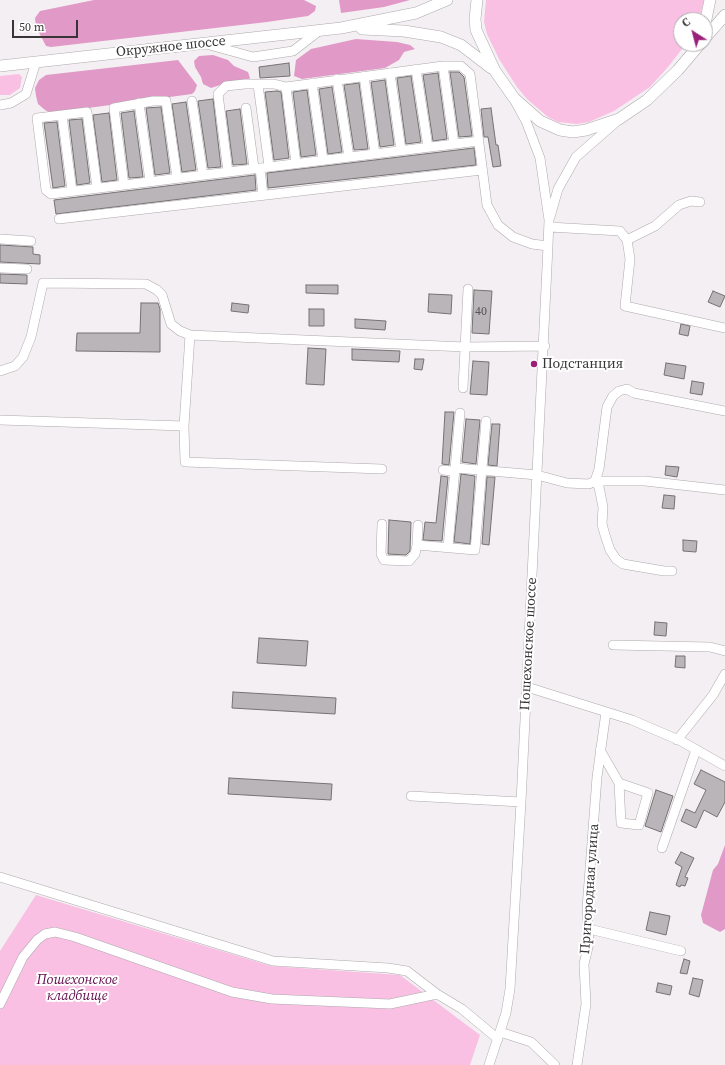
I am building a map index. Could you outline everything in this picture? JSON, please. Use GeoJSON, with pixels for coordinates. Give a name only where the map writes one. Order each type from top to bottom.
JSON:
{"type":"FeatureCollection","features":[{"type":"Feature","properties":{"kind":"main road","name":"Окружное шоссе"},"geometry":{"type":"LineString","coordinates":[[0,66],[341,28],[416,13],[447,0]]}},
{"type":"Feature","properties":{"kind":"main road","name":"Окружное шоссе"},"geometry":{"type":"LineString","coordinates":[[477,0],[475,15],[476,30],[495,72],[514,98],[540,120],[560,130],[572,132],[586,130],[619,119],[647,100],[678,70],[693,52]]}},
{"type":"Feature","properties":{"kind":"main road"},"geometry":{"type":"LineString","coordinates":[[708,12],[710,0]]}},
{"type":"Feature","properties":{"kind":"main road"},"geometry":{"type":"LineString","coordinates":[[713,29],[725,15]]}},
{"type":"Feature","properties":{"kind":"main road","name":"Окружное шоссе"},"geometry":{"type":"LineString","coordinates":[[341,28],[404,31],[441,37],[461,45],[495,72]]}},
{"type":"Feature","properties":{"kind":"main road","name":"Окружное шоссе"},"geometry":{"type":"LineString","coordinates":[[678,70],[689,52]]}},
{"type":"Feature","properties":{"kind":"street"},"geometry":{"type":"LineString","coordinates":[[203,43],[253,58],[293,51],[319,31]]}},
{"type":"Feature","properties":{"kind":"street"},"geometry":{"type":"LineString","coordinates":[[0,105],[11,103],[26,94],[36,62]]}},
{"type":"Feature","properties":{"kind":"street"},"geometry":{"type":"LineString","coordinates":[[442,66],[454,144]]}},
{"type":"Feature","properties":{"kind":"street"},"geometry":{"type":"LineString","coordinates":[[228,172],[218,94],[226,86],[245,84],[274,84],[286,87],[416,69],[442,66],[461,66],[470,74],[488,205],[498,225],[513,237],[532,244],[548,246]]}},
{"type":"Feature","properties":{"kind":"street"},"geometry":{"type":"LineString","coordinates":[[416,69],[428,147]]}},
{"type":"Feature","properties":{"kind":"street"},"geometry":{"type":"LineString","coordinates":[[390,73],[401,150]]}},
{"type":"Feature","properties":{"kind":"street"},"geometry":{"type":"LineString","coordinates":[[364,76],[375,154]]}},
{"type":"Feature","properties":{"kind":"street"},"geometry":{"type":"LineString","coordinates":[[337,79],[349,157]]}},
{"type":"Feature","properties":{"kind":"street"},"geometry":{"type":"LineString","coordinates":[[312,83],[323,160]]}},
{"type":"Feature","properties":{"kind":"street"},"geometry":{"type":"LineString","coordinates":[[258,85],[263,195]]}},
{"type":"Feature","properties":{"kind":"street"},"geometry":{"type":"LineString","coordinates":[[286,87],[296,163]]}},
{"type":"Feature","properties":{"kind":"street"},"geometry":{"type":"LineString","coordinates":[[514,98],[536,145],[549,223]]}},
{"type":"Feature","properties":{"kind":"street"},"geometry":{"type":"LineString","coordinates":[[124,185],[114,108],[139,103],[166,101],[177,178]]}},
{"type":"Feature","properties":{"kind":"street"},"geometry":{"type":"LineString","coordinates":[[192,101],[203,175]]}},
{"type":"Feature","properties":{"kind":"street"},"geometry":{"type":"LineString","coordinates":[[139,103],[150,181]]}},
{"type":"Feature","properties":{"kind":"street"},"geometry":{"type":"LineString","coordinates":[[246,108],[261,167]]}},
{"type":"Feature","properties":{"kind":"street"},"geometry":{"type":"LineString","coordinates":[[97,188],[87,112],[37,118],[46,190],[51,194],[479,141]]}},
{"type":"Feature","properties":{"kind":"street"},"geometry":{"type":"LineString","coordinates":[[62,115],[72,191]]}},
{"type":"Feature","properties":{"kind":"street"},"geometry":{"type":"LineString","coordinates":[[549,223],[558,189],[576,157],[619,119]]}},
{"type":"Feature","properties":{"kind":"street"},"geometry":{"type":"LineString","coordinates":[[58,219],[482,170]]}},
{"type":"Feature","properties":{"kind":"street"},"geometry":{"type":"LineString","coordinates":[[627,240],[655,226],[679,205],[691,201],[700,202]]}},
{"type":"Feature","properties":{"kind":"street"},"geometry":{"type":"LineString","coordinates":[[549,223],[620,231],[627,240],[630,259],[625,306],[725,328]]}},
{"type":"Feature","properties":{"kind":"street","name":"Пошехонское шоссе"},"geometry":{"type":"LineString","coordinates":[[489,1065],[499,1035],[510,989],[521,802],[542,360],[545,346],[549,223]]}},
{"type":"Feature","properties":{"kind":"street"},"geometry":{"type":"LineString","coordinates":[[0,239],[31,240]]}},
{"type":"Feature","properties":{"kind":"street"},"geometry":{"type":"LineString","coordinates":[[0,268],[26,269]]}},
{"type":"Feature","properties":{"kind":"street"},"geometry":{"type":"LineString","coordinates":[[0,371],[15,366],[23,357],[31,337],[43,283],[146,284],[157,290],[162,295],[171,324],[180,331],[190,335],[401,343],[465,347],[545,346]]}},
{"type":"Feature","properties":{"kind":"street"},"geometry":{"type":"LineString","coordinates":[[462,388],[468,290]]}},
{"type":"Feature","properties":{"kind":"street"},"geometry":{"type":"LineString","coordinates":[[190,335],[184,426],[185,462],[382,469]]}},
{"type":"Feature","properties":{"kind":"street"},"geometry":{"type":"LineString","coordinates":[[595,481],[599,469],[607,407],[613,396],[619,391],[627,389],[634,393],[725,411]]}},
{"type":"Feature","properties":{"kind":"street"},"geometry":{"type":"LineString","coordinates":[[448,547],[460,413]]}},
{"type":"Feature","properties":{"kind":"street"},"geometry":{"type":"LineString","coordinates":[[0,420],[184,426]]}},
{"type":"Feature","properties":{"kind":"street"},"geometry":{"type":"LineString","coordinates":[[417,545],[475,550],[486,421]]}},
{"type":"Feature","properties":{"kind":"street"},"geometry":{"type":"LineString","coordinates":[[443,470],[451,471],[456,468],[537,475],[567,483],[590,484],[595,481],[645,481],[725,490]]}},
{"type":"Feature","properties":{"kind":"street"},"geometry":{"type":"LineString","coordinates":[[595,481],[599,487],[602,507],[602,524],[610,550],[616,559],[623,564],[672,571]]}},
{"type":"Feature","properties":{"kind":"street"},"geometry":{"type":"LineString","coordinates":[[382,524],[381,554],[384,560],[409,561],[415,554],[418,525]]}},
{"type":"Feature","properties":{"kind":"street"},"geometry":{"type":"LineString","coordinates":[[612,645],[710,646],[725,651]]}},
{"type":"Feature","properties":{"kind":"street"},"geometry":{"type":"LineString","coordinates":[[677,740],[713,695],[725,674]]}},
{"type":"Feature","properties":{"kind":"street"},"geometry":{"type":"LineString","coordinates":[[526,687],[632,720],[677,740],[725,766]]}},
{"type":"Feature","properties":{"kind":"street","name":"Пригородная улица"},"geometry":{"type":"LineString","coordinates":[[577,1065],[586,1004],[584,964],[589,943],[587,908],[600,750],[606,712]]}},
{"type":"Feature","properties":{"kind":"street"},"geometry":{"type":"LineString","coordinates":[[600,750],[619,783],[621,823],[639,825],[648,793],[619,783]]}},
{"type":"Feature","properties":{"kind":"street"},"geometry":{"type":"LineString","coordinates":[[662,848],[696,750]]}},
{"type":"Feature","properties":{"kind":"street"},"geometry":{"type":"LineString","coordinates":[[411,796],[521,802]]}},
{"type":"Feature","properties":{"kind":"street"},"geometry":{"type":"LineString","coordinates":[[0,877],[273,961],[388,968],[407,971],[437,994],[462,1009],[499,1035],[531,1042],[554,1065]]}},
{"type":"Feature","properties":{"kind":"street"},"geometry":{"type":"LineString","coordinates":[[589,929],[681,951]]}},
{"type":"Feature","properties":{"kind":"street"},"geometry":{"type":"LineString","coordinates":[[0,1004],[23,957],[37,940],[45,934],[55,932],[75,937],[232,992],[272,999],[390,1004],[437,994]]}},
{"type":"Feature","properties":{"kind":"green space"},"geometry":{"type":"Polygon","coordinates":[[[486,0],[704,0],[701,12],[673,12],[673,52],[680,52],[650,87],[614,111],[589,122],[577,124],[558,122],[548,117],[527,99],[517,87],[499,59],[487,34],[484,22],[486,0]]]}},
{"type":"Feature","properties":{"kind":"green space"},"geometry":{"type":"Polygon","coordinates":[[[19,74],[22,77],[20,88],[10,95],[0,95],[0,76],[19,74]]]}},
{"type":"Feature","properties":{"kind":"green space","name":"Пошехонское кладбище"},"geometry":{"type":"Polygon","coordinates":[[[36,895],[271,966],[400,975],[480,1035],[470,1065],[0,1065],[0,951],[36,895]]]}},
{"type":"Feature","properties":{"kind":"shaded area"},"geometry":{"type":"Polygon","coordinates":[[[94,0],[304,0],[316,6],[315,11],[308,16],[51,47],[46,46],[36,27],[35,18],[40,11],[94,0]]]}},
{"type":"Feature","properties":{"kind":"shaded area"},"geometry":{"type":"Polygon","coordinates":[[[339,0],[410,0],[384,7],[341,13],[339,0]]]}},
{"type":"Feature","properties":{"kind":"shaded area"},"geometry":{"type":"Polygon","coordinates":[[[356,39],[397,42],[410,45],[415,49],[404,52],[399,60],[385,68],[302,79],[294,76],[296,60],[311,49],[356,39]]]}},
{"type":"Feature","properties":{"kind":"shaded area"},"geometry":{"type":"Polygon","coordinates":[[[213,55],[228,60],[234,66],[248,72],[250,78],[247,81],[226,83],[211,88],[203,84],[195,67],[194,61],[199,56],[213,55]]]}},
{"type":"Feature","properties":{"kind":"shaded area"},"geometry":{"type":"Polygon","coordinates":[[[178,60],[197,85],[192,94],[51,113],[38,104],[35,88],[39,80],[46,75],[178,60]]]}},
{"type":"Feature","properties":{"kind":"shaded area"},"geometry":{"type":"Polygon","coordinates":[[[725,845],[725,929],[720,932],[703,923],[701,915],[713,870],[718,864],[725,845]]]}},
{"type":"Feature","properties":{"kind":"building"},"geometry":{"type":"Polygon","coordinates":[[[289,63],[290,76],[260,78],[259,67],[289,63]]]}},
{"type":"Feature","properties":{"kind":"building"},"geometry":{"type":"Polygon","coordinates":[[[450,72],[459,72],[464,77],[472,136],[459,137],[450,72]]]}},
{"type":"Feature","properties":{"kind":"building"},"geometry":{"type":"Polygon","coordinates":[[[438,73],[447,139],[433,141],[423,75],[438,73]]]}},
{"type":"Feature","properties":{"kind":"building"},"geometry":{"type":"Polygon","coordinates":[[[411,76],[421,142],[406,144],[397,78],[411,76]]]}},
{"type":"Feature","properties":{"kind":"building"},"geometry":{"type":"Polygon","coordinates":[[[385,80],[394,145],[380,147],[371,82],[385,80]]]}},
{"type":"Feature","properties":{"kind":"building"},"geometry":{"type":"Polygon","coordinates":[[[359,83],[368,149],[354,150],[344,85],[359,83]]]}},
{"type":"Feature","properties":{"kind":"building"},"geometry":{"type":"Polygon","coordinates":[[[332,87],[342,152],[328,154],[319,89],[332,87]]]}},
{"type":"Feature","properties":{"kind":"building"},"geometry":{"type":"Polygon","coordinates":[[[307,90],[316,155],[301,157],[293,92],[307,90]]]}},
{"type":"Feature","properties":{"kind":"building"},"geometry":{"type":"Polygon","coordinates":[[[265,92],[281,92],[289,158],[274,160],[265,92]]]}},
{"type":"Feature","properties":{"kind":"building"},"geometry":{"type":"Polygon","coordinates":[[[213,99],[221,167],[208,168],[198,101],[213,99]]]}},
{"type":"Feature","properties":{"kind":"building"},"geometry":{"type":"Polygon","coordinates":[[[186,102],[196,170],[182,172],[172,104],[186,102]]]}},
{"type":"Feature","properties":{"kind":"building"},"geometry":{"type":"Polygon","coordinates":[[[161,107],[170,173],[155,175],[146,108],[161,107]]]}},
{"type":"Feature","properties":{"kind":"building"},"geometry":{"type":"Polygon","coordinates":[[[491,108],[496,145],[498,145],[501,166],[493,167],[488,137],[484,137],[481,109],[491,108]]]}},
{"type":"Feature","properties":{"kind":"building"},"geometry":{"type":"Polygon","coordinates":[[[240,109],[247,164],[233,165],[226,111],[240,109]]]}},
{"type":"Feature","properties":{"kind":"building"},"geometry":{"type":"Polygon","coordinates":[[[134,111],[143,177],[129,178],[121,113],[134,111]]]}},
{"type":"Feature","properties":{"kind":"building"},"geometry":{"type":"Polygon","coordinates":[[[109,113],[117,180],[102,182],[93,115],[109,113]]]}},
{"type":"Feature","properties":{"kind":"building"},"geometry":{"type":"Polygon","coordinates":[[[82,119],[90,183],[77,185],[69,120],[82,119]]]}},
{"type":"Feature","properties":{"kind":"building"},"geometry":{"type":"Polygon","coordinates":[[[57,122],[65,186],[53,188],[44,123],[57,122]]]}},
{"type":"Feature","properties":{"kind":"building"},"geometry":{"type":"Polygon","coordinates":[[[474,148],[476,165],[268,188],[267,173],[474,148]]]}},
{"type":"Feature","properties":{"kind":"building"},"geometry":{"type":"Polygon","coordinates":[[[255,175],[256,190],[56,214],[54,200],[255,175]]]}},
{"type":"Feature","properties":{"kind":"building"},"geometry":{"type":"Polygon","coordinates":[[[0,245],[33,247],[33,254],[40,255],[40,264],[0,262],[0,245]]]}},
{"type":"Feature","properties":{"kind":"building"},"geometry":{"type":"Polygon","coordinates":[[[0,274],[27,275],[27,284],[0,283],[0,274]]]}},
{"type":"Feature","properties":{"kind":"building"},"geometry":{"type":"Polygon","coordinates":[[[306,285],[338,285],[338,294],[306,293],[306,285]]]}},
{"type":"Feature","properties":{"kind":"building"},"geometry":{"type":"Polygon","coordinates":[[[474,290],[492,291],[489,334],[472,333],[474,290]]]}},
{"type":"Feature","properties":{"kind":"building"},"geometry":{"type":"Polygon","coordinates":[[[713,291],[725,296],[720,307],[708,302],[713,291]]]}},
{"type":"Feature","properties":{"kind":"building"},"geometry":{"type":"Polygon","coordinates":[[[429,294],[452,295],[451,314],[428,312],[429,294]]]}},
{"type":"Feature","properties":{"kind":"building"},"geometry":{"type":"Polygon","coordinates":[[[141,303],[158,303],[160,309],[160,352],[76,351],[77,333],[140,333],[141,303]]]}},
{"type":"Feature","properties":{"kind":"building"},"geometry":{"type":"Polygon","coordinates":[[[232,303],[249,305],[248,313],[231,311],[232,303]]]}},
{"type":"Feature","properties":{"kind":"building"},"geometry":{"type":"Polygon","coordinates":[[[309,309],[324,309],[324,326],[309,326],[309,309]]]}},
{"type":"Feature","properties":{"kind":"building"},"geometry":{"type":"Polygon","coordinates":[[[355,319],[386,321],[385,330],[355,328],[355,319]]]}},
{"type":"Feature","properties":{"kind":"building"},"geometry":{"type":"Polygon","coordinates":[[[681,324],[690,326],[688,336],[679,334],[681,324]]]}},
{"type":"Feature","properties":{"kind":"building"},"geometry":{"type":"Polygon","coordinates":[[[308,348],[326,349],[324,385],[306,384],[308,348]]]}},
{"type":"Feature","properties":{"kind":"building"},"geometry":{"type":"Polygon","coordinates":[[[352,349],[400,351],[399,362],[352,360],[352,349]]]}},
{"type":"Feature","properties":{"kind":"building"},"geometry":{"type":"Polygon","coordinates":[[[415,359],[424,359],[422,370],[414,369],[415,359]]]}},
{"type":"Feature","properties":{"kind":"building"},"geometry":{"type":"Polygon","coordinates":[[[473,361],[489,362],[487,395],[470,394],[473,361]]]}},
{"type":"Feature","properties":{"kind":"building"},"geometry":{"type":"Polygon","coordinates":[[[666,363],[686,366],[684,379],[664,375],[666,363]]]}},
{"type":"Feature","properties":{"kind":"building"},"geometry":{"type":"Polygon","coordinates":[[[692,381],[704,383],[702,395],[690,393],[692,381]]]}},
{"type":"Feature","properties":{"kind":"building"},"geometry":{"type":"Polygon","coordinates":[[[445,412],[454,412],[449,465],[442,464],[445,412]]]}},
{"type":"Feature","properties":{"kind":"building"},"geometry":{"type":"Polygon","coordinates":[[[466,419],[480,420],[476,464],[462,462],[466,419]]]}},
{"type":"Feature","properties":{"kind":"building"},"geometry":{"type":"Polygon","coordinates":[[[492,424],[500,424],[497,466],[488,465],[492,424]]]}},
{"type":"Feature","properties":{"kind":"building"},"geometry":{"type":"Polygon","coordinates":[[[666,466],[679,467],[677,477],[665,475],[666,466]]]}},
{"type":"Feature","properties":{"kind":"building"},"geometry":{"type":"Polygon","coordinates":[[[461,474],[475,476],[470,544],[454,542],[461,474]]]}},
{"type":"Feature","properties":{"kind":"building"},"geometry":{"type":"Polygon","coordinates":[[[441,476],[448,477],[442,541],[423,540],[425,522],[436,523],[441,476]]]}},
{"type":"Feature","properties":{"kind":"building"},"geometry":{"type":"Polygon","coordinates":[[[487,477],[495,477],[489,545],[482,544],[487,477]]]}},
{"type":"Feature","properties":{"kind":"building"},"geometry":{"type":"Polygon","coordinates":[[[664,495],[675,496],[674,509],[662,508],[664,495]]]}},
{"type":"Feature","properties":{"kind":"building"},"geometry":{"type":"Polygon","coordinates":[[[389,520],[411,522],[410,551],[406,555],[388,554],[389,520]]]}},
{"type":"Feature","properties":{"kind":"building"},"geometry":{"type":"Polygon","coordinates":[[[683,540],[697,541],[696,552],[683,551],[683,540]]]}},
{"type":"Feature","properties":{"kind":"building"},"geometry":{"type":"Polygon","coordinates":[[[655,622],[667,623],[666,636],[654,635],[655,622]]]}},
{"type":"Feature","properties":{"kind":"building"},"geometry":{"type":"Polygon","coordinates":[[[259,638],[308,641],[306,666],[257,663],[259,638]]]}},
{"type":"Feature","properties":{"kind":"building"},"geometry":{"type":"Polygon","coordinates":[[[676,656],[685,656],[685,668],[675,667],[676,656]]]}},
{"type":"Feature","properties":{"kind":"building"},"geometry":{"type":"Polygon","coordinates":[[[233,692],[336,698],[335,714],[232,708],[233,692]]]}},
{"type":"Feature","properties":{"kind":"building"},"geometry":{"type":"Polygon","coordinates":[[[701,770],[725,782],[725,802],[717,817],[704,810],[696,828],[681,821],[686,809],[695,813],[706,790],[694,784],[701,770]]]}},
{"type":"Feature","properties":{"kind":"building"},"geometry":{"type":"Polygon","coordinates":[[[229,778],[332,784],[331,800],[228,794],[229,778]]]}},
{"type":"Feature","properties":{"kind":"building"},"geometry":{"type":"Polygon","coordinates":[[[656,790],[673,796],[661,832],[645,826],[656,790]]]}},
{"type":"Feature","properties":{"kind":"building"},"geometry":{"type":"Polygon","coordinates":[[[681,852],[694,858],[685,877],[688,878],[685,886],[681,885],[680,887],[676,885],[682,867],[675,863],[681,852]]]}},
{"type":"Feature","properties":{"kind":"building"},"geometry":{"type":"Polygon","coordinates":[[[650,912],[670,916],[666,935],[646,930],[650,912]]]}},
{"type":"Feature","properties":{"kind":"building"},"geometry":{"type":"Polygon","coordinates":[[[684,959],[690,961],[687,974],[680,973],[684,959]]]}},
{"type":"Feature","properties":{"kind":"building"},"geometry":{"type":"Polygon","coordinates":[[[693,978],[703,980],[699,997],[689,994],[693,978]]]}},
{"type":"Feature","properties":{"kind":"building"},"geometry":{"type":"Polygon","coordinates":[[[658,983],[672,986],[670,995],[656,992],[658,983]]]}},
{"type":"Feature","properties":{"kind":"place","name":"Подстанция"},"geometry":{"type":"Point","coordinates":[534,364]}}]}
